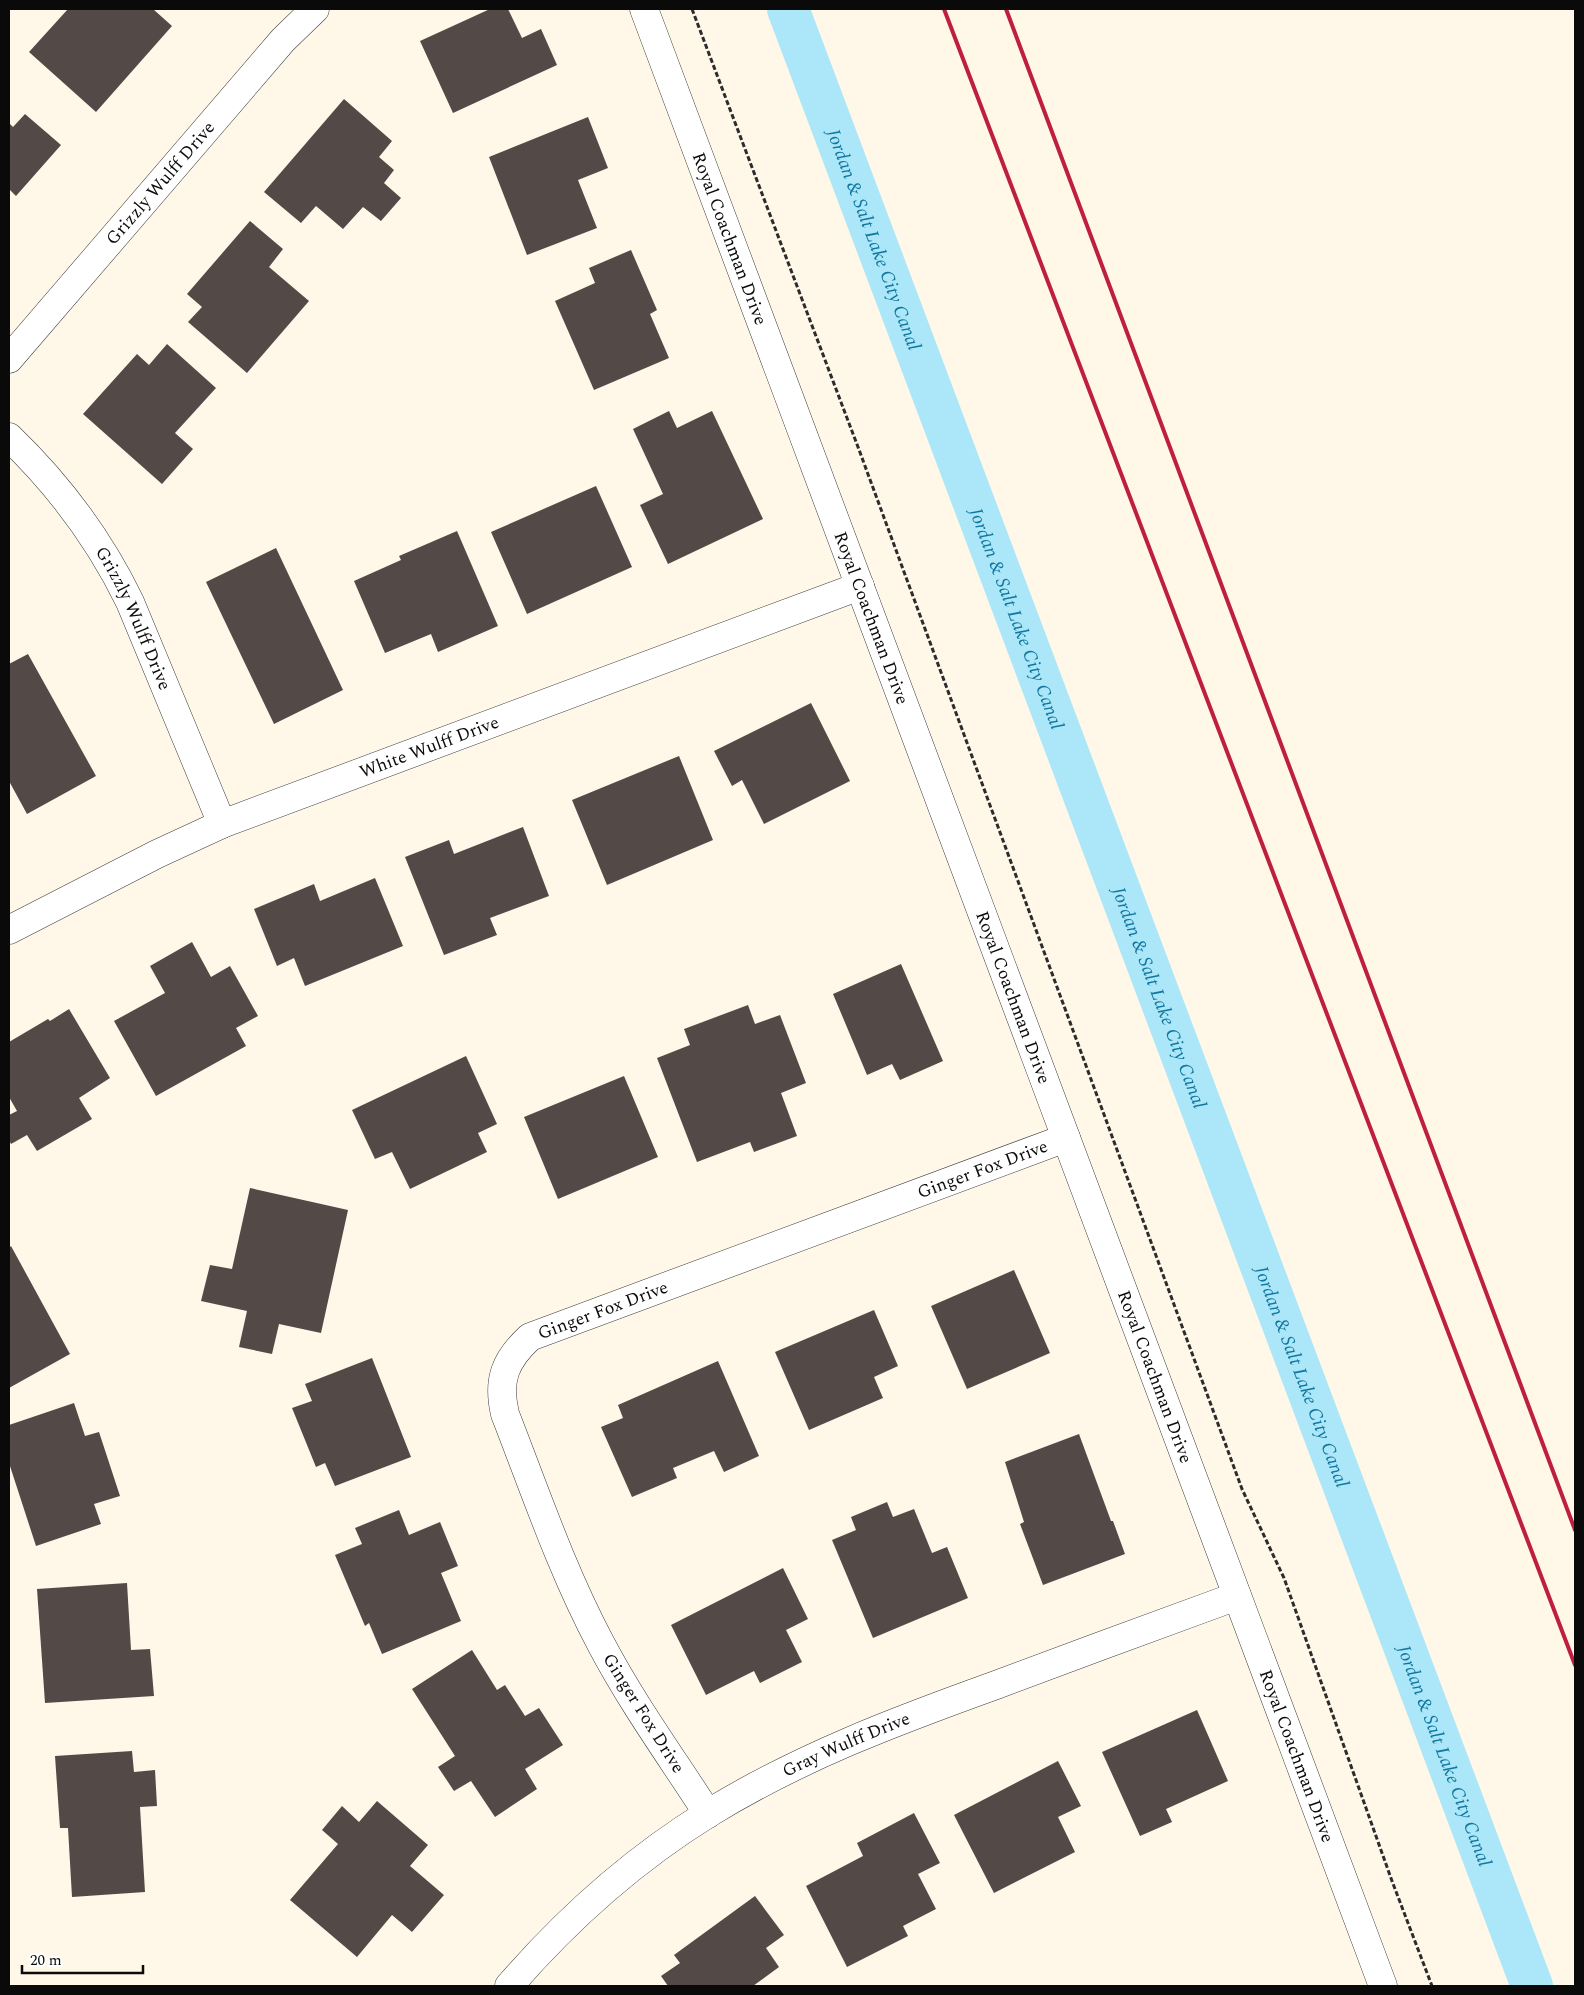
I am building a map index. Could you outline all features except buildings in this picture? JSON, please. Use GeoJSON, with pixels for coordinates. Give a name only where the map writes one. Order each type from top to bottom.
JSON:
{"type":"FeatureCollection","features":[{"type":"Feature","properties":{"kind":"street","name":"Grizzly Wulff Drive"},"geometry":{"type":"LineString","coordinates":[[9,359],[283,40],[315,9]]}},
{"type":"Feature","properties":{"kind":"street","name":"Royal Coachman Drive"},"geometry":{"type":"LineString","coordinates":[[644,9],[1383,1986]]}},
{"type":"Feature","properties":{"kind":"street","name":"Grizzly Wulff Drive"},"geometry":{"type":"LineString","coordinates":[[9,437],[31,458],[73,507],[112,566],[130,602],[222,824]]}},
{"type":"Feature","properties":{"kind":"street","name":"White Wulff Drive"},"geometry":{"type":"LineString","coordinates":[[9,930],[157,854],[222,824],[860,586]]}},
{"type":"Feature","properties":{"kind":"street","name":"Ginger Fox Drive"},"geometry":{"type":"LineString","coordinates":[[708,1814],[620,1679],[601,1646],[568,1577],[505,1414],[502,1385],[510,1358],[530,1337],[1066,1138]]}},
{"type":"Feature","properties":{"kind":"street","name":"Gray Wulff Drive"},"geometry":{"type":"LineString","coordinates":[[509,1986],[563,1929],[613,1882],[655,1850],[751,1788],[813,1756],[878,1728],[1237,1596]]}},
{"type":"Feature","properties":{"kind":"path"},"geometry":{"type":"LineString","coordinates":[[692,9],[858,447],[1239,1480],[1284,1578],[1392,1881],[1432,1986]]}},
{"type":"Feature","properties":{"kind":"waterway","name":"Jordan & Salt Lake City Canal"},"geometry":{"type":"LineString","coordinates":[[788,9],[1532,1986]]}},
{"type":"Feature","properties":{"kind":"railway"},"geometry":{"type":"LineString","coordinates":[[944,9],[1575,1665]]}},
{"type":"Feature","properties":{"kind":"railway"},"geometry":{"type":"LineString","coordinates":[[1006,9],[1575,1530]]}}]}
